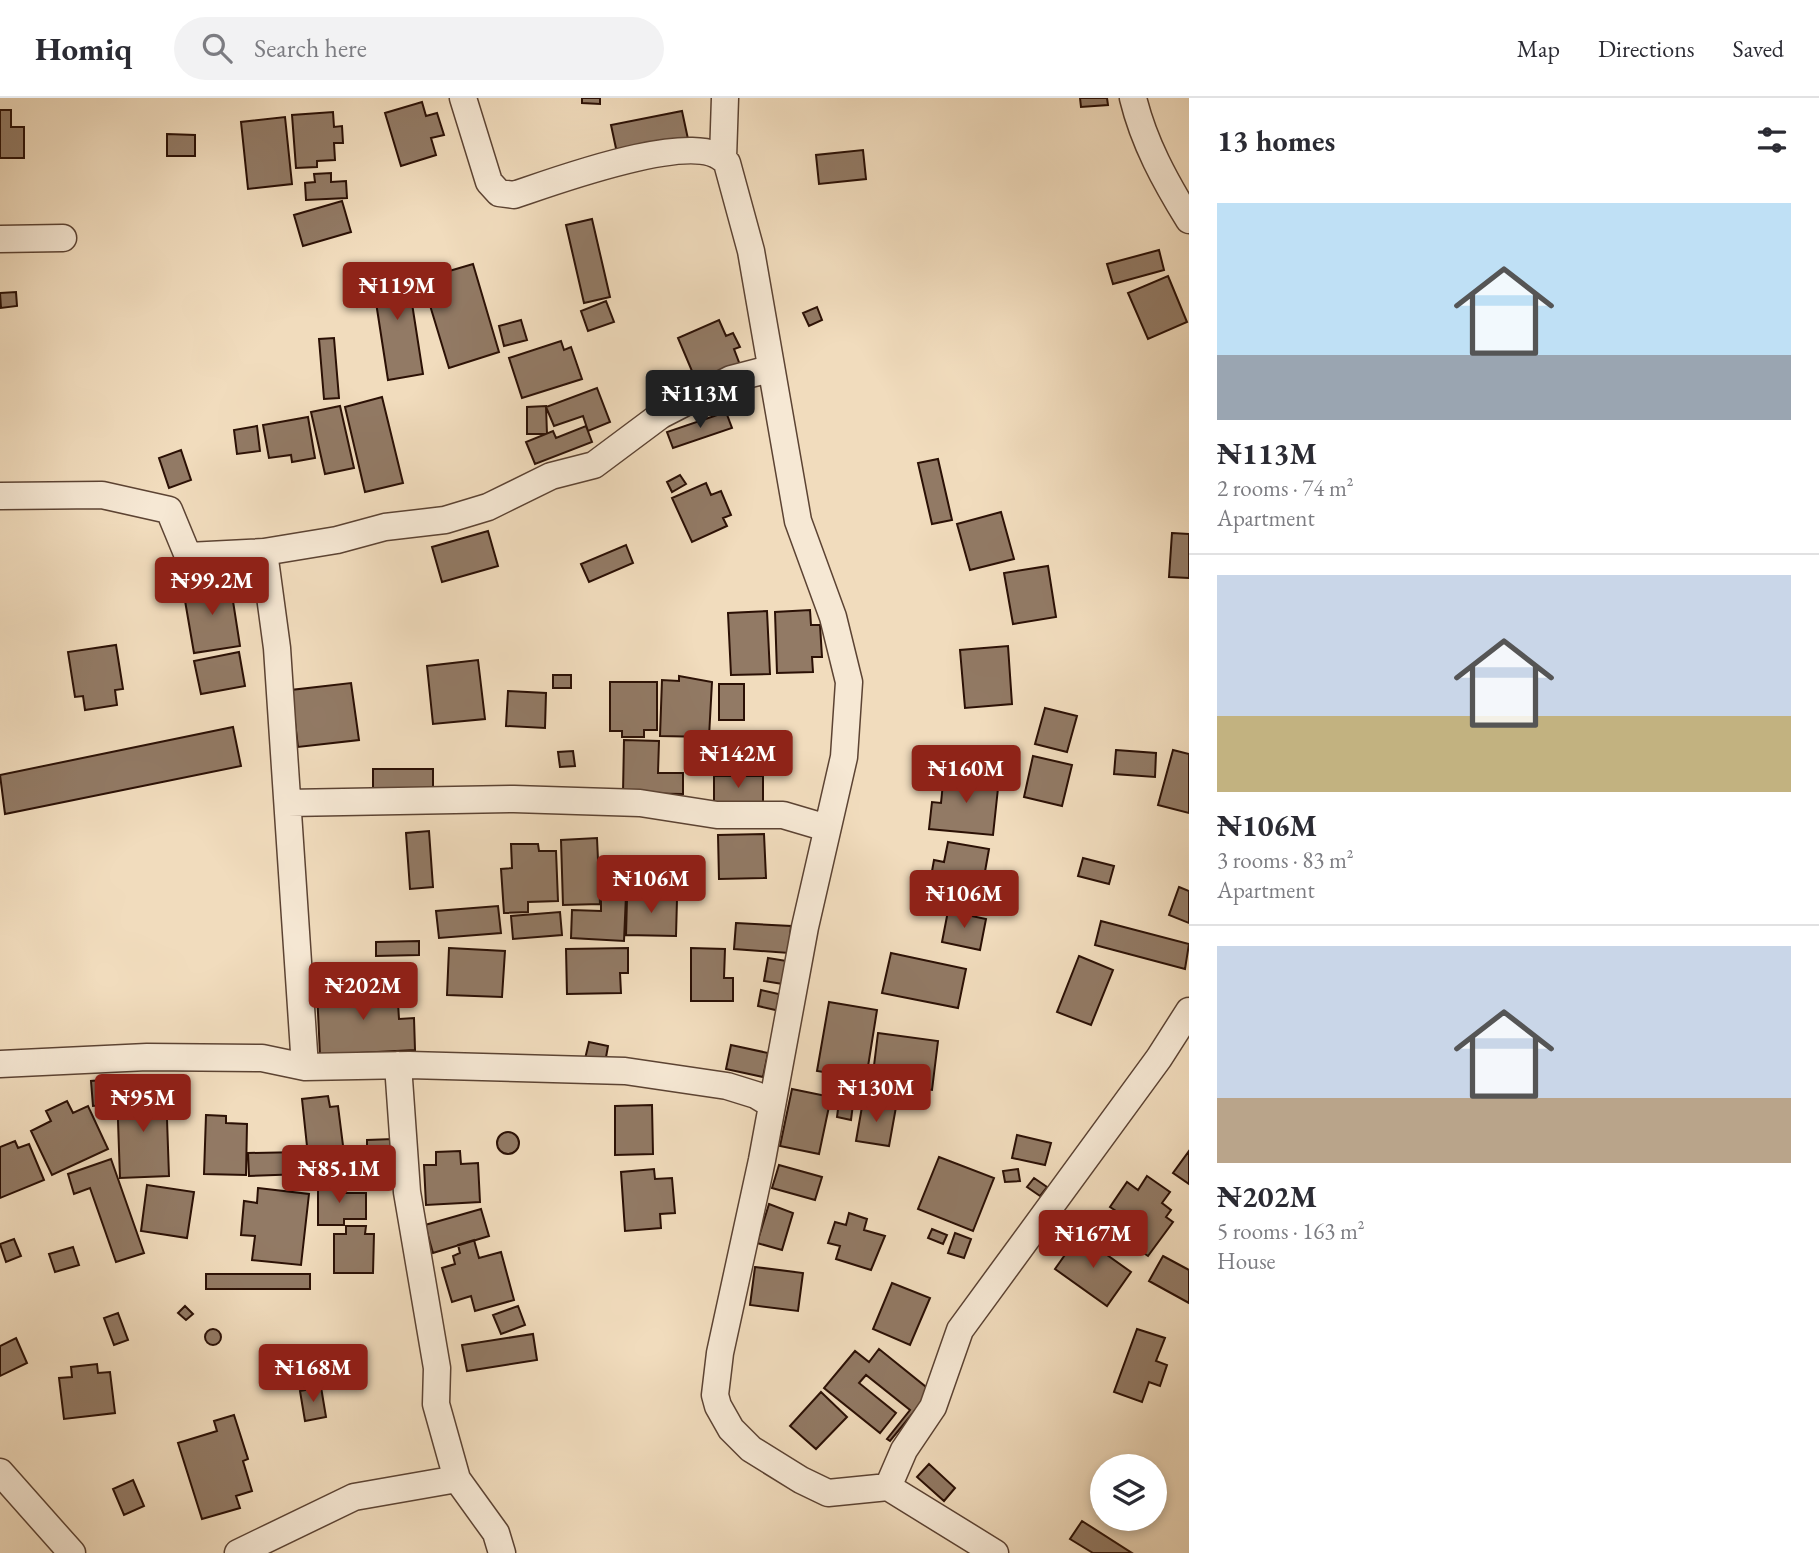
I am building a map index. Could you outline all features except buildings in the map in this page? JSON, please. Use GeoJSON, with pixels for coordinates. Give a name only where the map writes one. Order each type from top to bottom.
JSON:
{"type":"FeatureCollection","features":[{"type":"Feature","properties":{"kind":"street"},"geometry":{"type":"LineString","coordinates":[[463,98],[489,182],[499,193],[514,195],[657,154],[706,151],[723,158]]}},
{"type":"Feature","properties":{"kind":"street"},"geometry":{"type":"LineString","coordinates":[[725,98],[723,158],[751,251],[798,521],[833,617],[849,682],[844,757],[827,828],[762,1160],[715,1379],[718,1406],[732,1429],[751,1448],[801,1480],[828,1493],[888,1487],[995,1553]]}},
{"type":"Feature","properties":{"kind":"street"},"geometry":{"type":"LineString","coordinates":[[1133,98],[1140,126],[1158,169],[1189,220]]}},
{"type":"Feature","properties":{"kind":"street"},"geometry":{"type":"LineString","coordinates":[[0,239],[63,238]]}},
{"type":"Feature","properties":{"kind":"street"},"geometry":{"type":"LineString","coordinates":[[0,496],[103,495],[169,510],[188,556],[264,552],[337,540],[385,527],[445,520],[488,507],[551,476],[594,465],[661,415],[731,379],[771,369]]}},
{"type":"Feature","properties":{"kind":"street"},"geometry":{"type":"LineString","coordinates":[[264,552],[277,649],[305,1067]]}},
{"type":"Feature","properties":{"kind":"street"},"geometry":{"type":"LineString","coordinates":[[288,803],[514,799],[640,803],[717,815],[783,815],[827,828]]}},
{"type":"Feature","properties":{"kind":"street"},"geometry":{"type":"LineString","coordinates":[[888,1487],[904,1450],[933,1407],[960,1330],[1159,1058],[1189,1011]]}},
{"type":"Feature","properties":{"kind":"street"},"geometry":{"type":"LineString","coordinates":[[0,1064],[147,1057],[262,1058],[305,1067],[398,1065],[625,1071],[727,1086],[756,1095],[771,1104]]}},
{"type":"Feature","properties":{"kind":"street"},"geometry":{"type":"LineString","coordinates":[[398,1065],[407,1192],[437,1368],[436,1404],[457,1479],[496,1534],[502,1553]]}},
{"type":"Feature","properties":{"kind":"street"},"geometry":{"type":"LineString","coordinates":[[0,1472],[72,1553]]}},
{"type":"Feature","properties":{"kind":"street"},"geometry":{"type":"LineString","coordinates":[[238,1553],[354,1497],[457,1479]]}}]}
